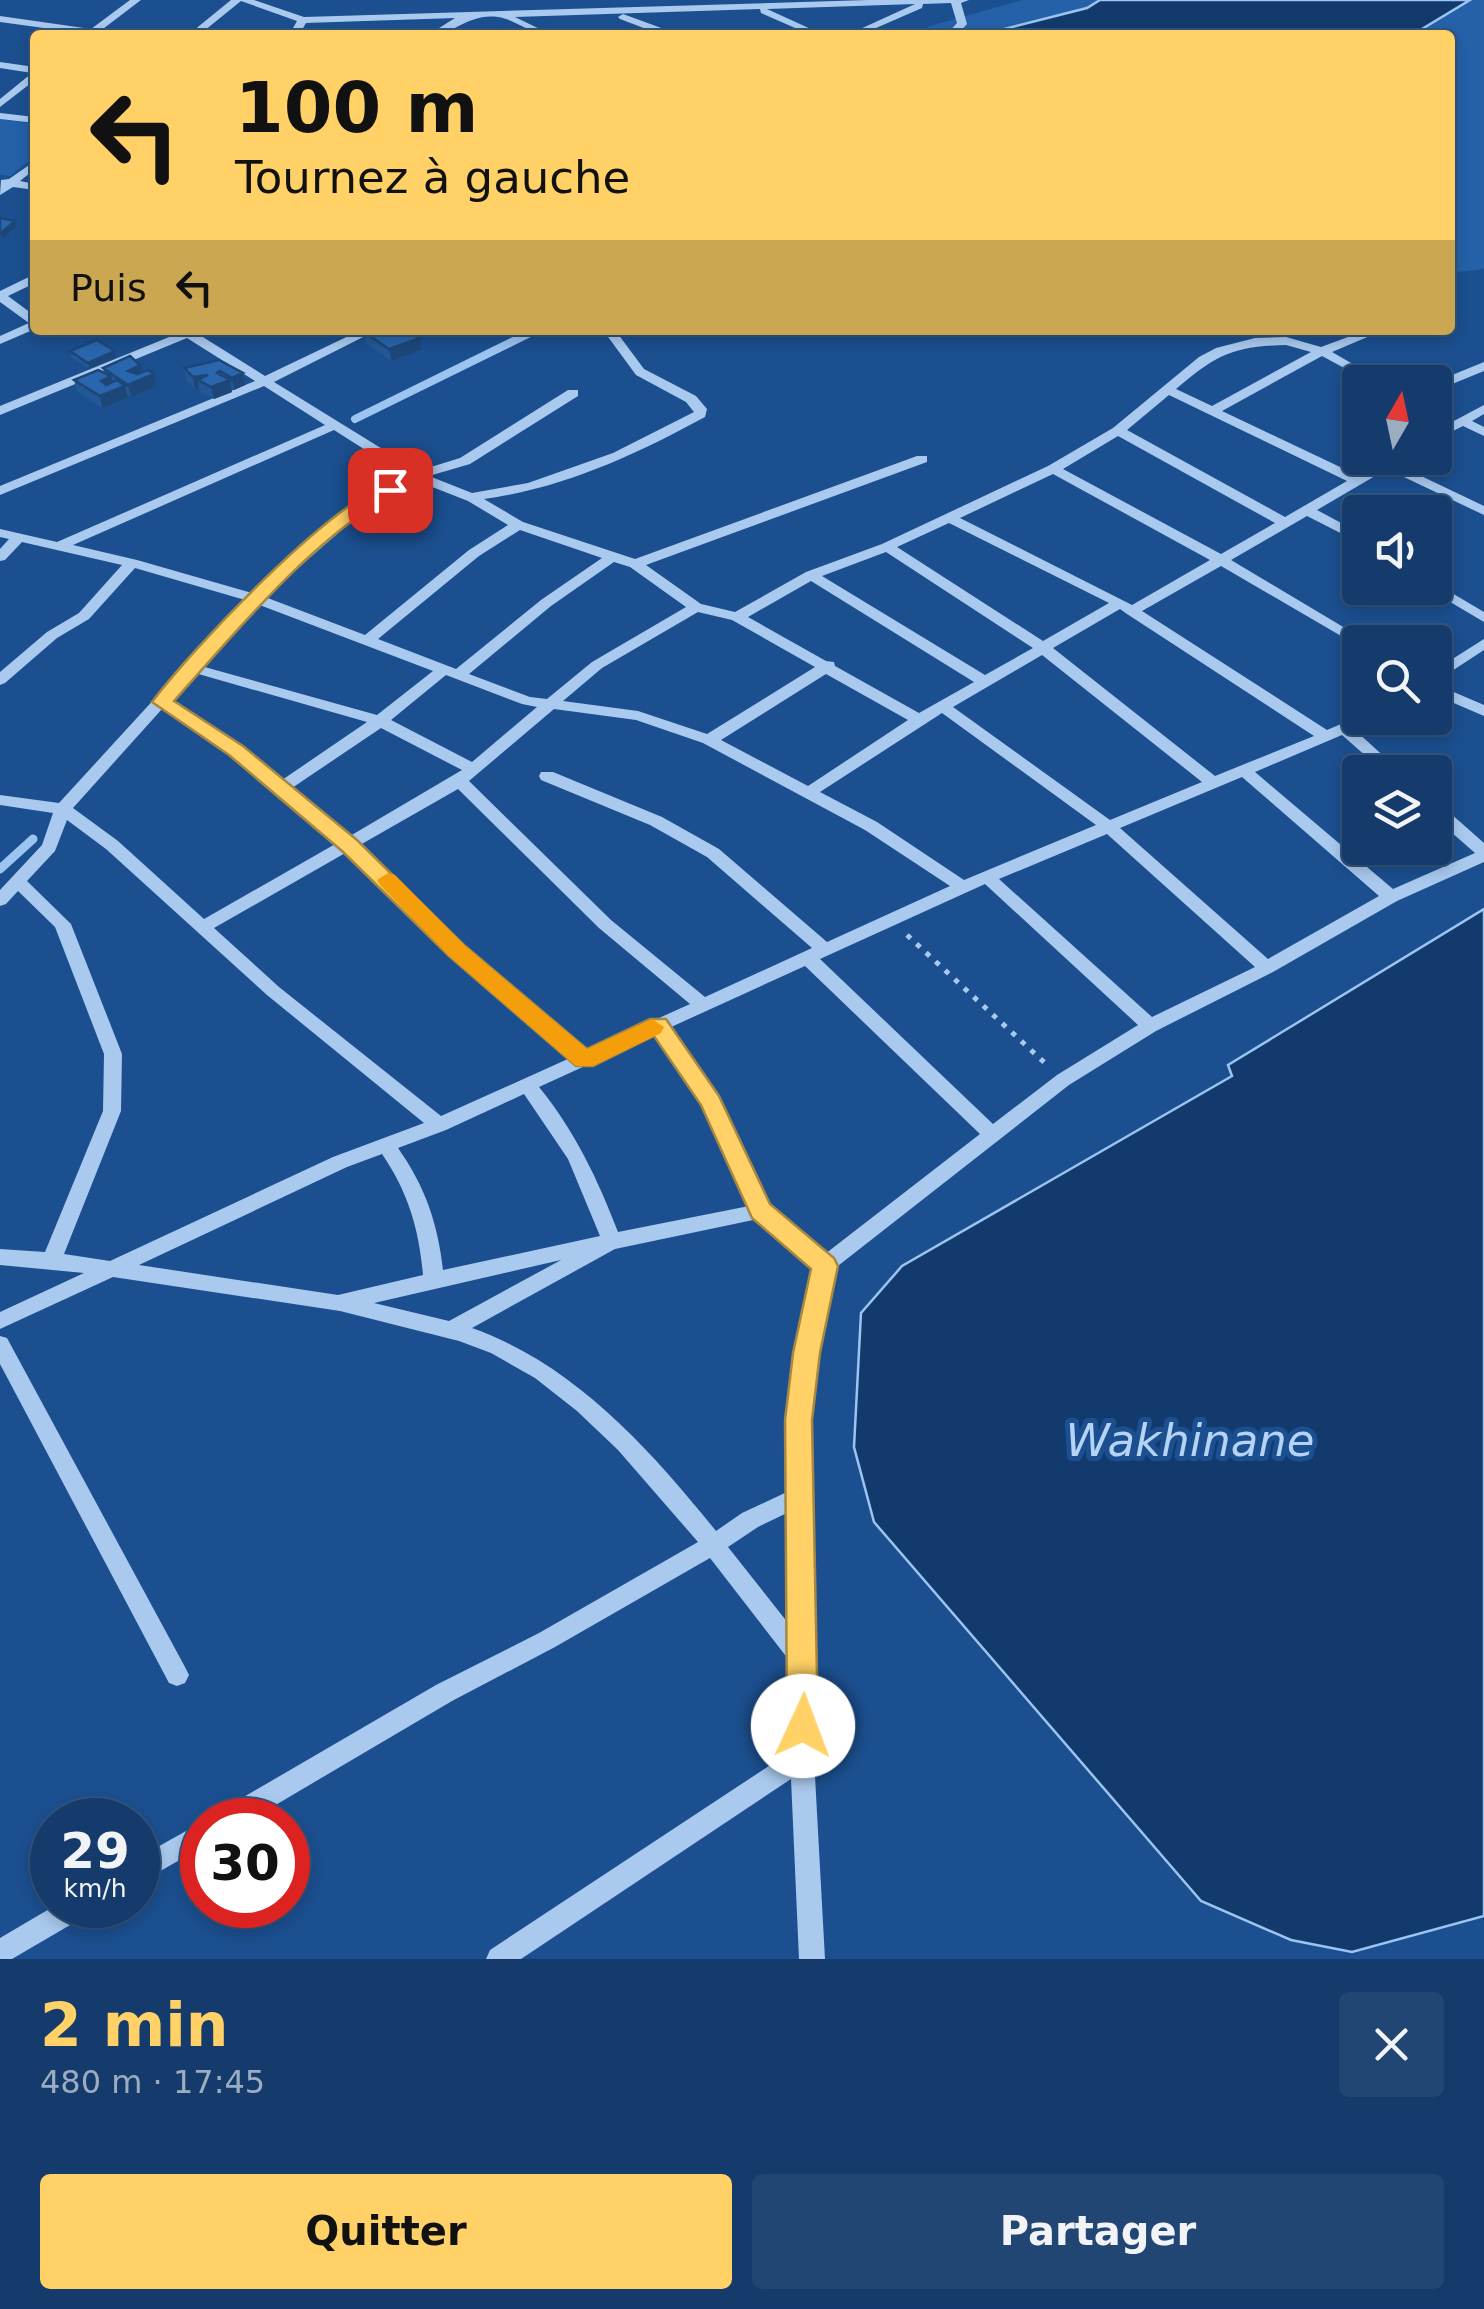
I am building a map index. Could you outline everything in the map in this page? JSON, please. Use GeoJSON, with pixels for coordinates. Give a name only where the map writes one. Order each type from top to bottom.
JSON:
{"type":"FeatureCollection","features":[{"type":"Feature","properties":{"kind":"street"},"geometry":{"type":"LineString","coordinates":[[95,30],[136,0]]}},
{"type":"Feature","properties":{"kind":"street"},"geometry":{"type":"LineString","coordinates":[[199,30],[236,0]]}},
{"type":"Feature","properties":{"kind":"street"},"geometry":{"type":"LineString","coordinates":[[245,0],[273,4],[303,20],[613,13],[692,5],[759,8],[964,0]]}},
{"type":"Feature","properties":{"kind":"street"},"geometry":{"type":"LineString","coordinates":[[444,16],[448,0]]}},
{"type":"Feature","properties":{"kind":"street"},"geometry":{"type":"LineString","coordinates":[[955,0],[962,24],[956,30]]}},
{"type":"Feature","properties":{"kind":"street"},"geometry":{"type":"LineString","coordinates":[[864,30],[929,2]]}},
{"type":"Feature","properties":{"kind":"street"},"geometry":{"type":"LineString","coordinates":[[759,8],[807,30]]}},
{"type":"Feature","properties":{"kind":"street"},"geometry":{"type":"LineString","coordinates":[[613,13],[658,30]]}},
{"type":"Feature","properties":{"kind":"street"},"geometry":{"type":"LineString","coordinates":[[501,14],[537,30]]}},
{"type":"Feature","properties":{"kind":"street"},"geometry":{"type":"LineString","coordinates":[[442,30],[468,16]]}},
{"type":"Feature","properties":{"kind":"street"},"geometry":{"type":"LineString","coordinates":[[0,19],[72,30]]}},
{"type":"Feature","properties":{"kind":"street"},"geometry":{"type":"LineString","coordinates":[[297,30],[303,20]]}},
{"type":"Feature","properties":{"kind":"street"},"geometry":{"type":"LineString","coordinates":[[0,64],[30,71]]}},
{"type":"Feature","properties":{"kind":"street"},"geometry":{"type":"LineString","coordinates":[[0,104],[30,77]]}},
{"type":"Feature","properties":{"kind":"street"},"geometry":{"type":"LineString","coordinates":[[0,116],[30,119]]}},
{"type":"Feature","properties":{"kind":"street"},"geometry":{"type":"LineString","coordinates":[[0,192],[6,182],[30,167]]}},
{"type":"Feature","properties":{"kind":"street"},"geometry":{"type":"LineString","coordinates":[[0,280],[22,285]]}},
{"type":"Feature","properties":{"kind":"street"},"geometry":{"type":"LineString","coordinates":[[30,281],[0,296],[30,320]]}},
{"type":"Feature","properties":{"kind":"street"},"geometry":{"type":"LineString","coordinates":[[0,340],[30,326]]}},
{"type":"Feature","properties":{"kind":"street"},"geometry":{"type":"LineString","coordinates":[[0,411],[180,335]]}},
{"type":"Feature","properties":{"kind":"street"},"geometry":{"type":"LineString","coordinates":[[195,335],[416,476],[471,498],[518,525],[635,564],[696,607],[737,617],[920,720]]}},
{"type":"Feature","properties":{"kind":"street"},"geometry":{"type":"LineString","coordinates":[[0,491],[265,381],[361,335]]}},
{"type":"Feature","properties":{"kind":"street"},"geometry":{"type":"LineString","coordinates":[[471,498],[533,486],[628,454],[700,414],[691,400],[640,372],[614,335]]}},
{"type":"Feature","properties":{"kind":"street"},"geometry":{"type":"LineString","coordinates":[[1214,410],[1322,351],[1365,335]]}},
{"type":"Feature","properties":{"kind":"street"},"geometry":{"type":"LineString","coordinates":[[737,617],[812,575],[887,547],[1053,469],[1118,431],[1203,360],[1238,345],[1271,340],[1322,351],[1347,365]]}},
{"type":"Feature","properties":{"kind":"street"},"geometry":{"type":"LineString","coordinates":[[1452,380],[1484,366]]}},
{"type":"Feature","properties":{"kind":"street"},"geometry":{"type":"LineString","coordinates":[[1167,388],[1356,480]]}},
{"type":"Feature","properties":{"kind":"street"},"geometry":{"type":"LineString","coordinates":[[0,900],[19,884],[49,847],[63,809],[255,598],[364,503],[416,476],[466,461],[574,393]]}},
{"type":"Feature","properties":{"kind":"street"},"geometry":{"type":"LineString","coordinates":[[1452,428],[1484,409]]}},
{"type":"Feature","properties":{"kind":"street"},"geometry":{"type":"LineString","coordinates":[[1452,423],[1484,432]]}},
{"type":"Feature","properties":{"kind":"street"},"geometry":{"type":"LineString","coordinates":[[57,548],[333,426]]}},
{"type":"Feature","properties":{"kind":"street"},"geometry":{"type":"LineString","coordinates":[[1118,431],[1284,522]]}},
{"type":"Feature","properties":{"kind":"street"},"geometry":{"type":"LineString","coordinates":[[635,564],[922,459]]}},
{"type":"Feature","properties":{"kind":"street"},"geometry":{"type":"LineString","coordinates":[[1053,469],[1271,584],[1342,631]]}},
{"type":"Feature","properties":{"kind":"street"},"geometry":{"type":"LineString","coordinates":[[810,792],[1042,646],[1218,559],[1365,475]]}},
{"type":"Feature","properties":{"kind":"street"},"geometry":{"type":"LineString","coordinates":[[1417,475],[1484,511]]}},
{"type":"Feature","properties":{"kind":"street"},"geometry":{"type":"LineString","coordinates":[[1306,510],[1342,529]]}},
{"type":"Feature","properties":{"kind":"street"},"geometry":{"type":"LineString","coordinates":[[948,518],[1044,562],[1126,607],[1368,755]]}},
{"type":"Feature","properties":{"kind":"street"},"geometry":{"type":"LineString","coordinates":[[368,639],[474,553],[518,525]]}},
{"type":"Feature","properties":{"kind":"street"},"geometry":{"type":"LineString","coordinates":[[0,532],[132,562],[255,598],[548,706],[638,716],[709,740],[871,826],[963,887]]}},
{"type":"Feature","properties":{"kind":"street"},"geometry":{"type":"LineString","coordinates":[[0,557],[19,537]]}},
{"type":"Feature","properties":{"kind":"street"},"geometry":{"type":"LineString","coordinates":[[887,547],[1042,646],[1215,784]]}},
{"type":"Feature","properties":{"kind":"street"},"geometry":{"type":"LineString","coordinates":[[280,788],[612,557]]}},
{"type":"Feature","properties":{"kind":"street"},"geometry":{"type":"LineString","coordinates":[[0,680],[52,635],[84,616],[132,562]]}},
{"type":"Feature","properties":{"kind":"street"},"geometry":{"type":"LineString","coordinates":[[812,575],[986,682]]}},
{"type":"Feature","properties":{"kind":"street"},"geometry":{"type":"LineString","coordinates":[[1452,598],[1484,618]]}},
{"type":"Feature","properties":{"kind":"street"},"geometry":{"type":"LineString","coordinates":[[203,928],[467,776],[597,666],[696,607]]}},
{"type":"Feature","properties":{"kind":"street"},"geometry":{"type":"LineString","coordinates":[[1452,665],[1484,643]]}},
{"type":"Feature","properties":{"kind":"street"},"geometry":{"type":"LineString","coordinates":[[709,740],[829,666]]}},
{"type":"Feature","properties":{"kind":"street"},"geometry":{"type":"LineString","coordinates":[[192,668],[380,721],[467,776],[605,924],[702,1003]]}},
{"type":"Feature","properties":{"kind":"street"},"geometry":{"type":"LineString","coordinates":[[1452,696],[1484,710]]}},
{"type":"Feature","properties":{"kind":"street"},"geometry":{"type":"LineString","coordinates":[[162,702],[236,750],[350,846],[456,950],[584,1060]]}},
{"type":"Feature","properties":{"kind":"street"},"geometry":{"type":"LineString","coordinates":[[942,706],[1108,826],[1267,968]]}},
{"type":"Feature","properties":{"kind":"street"},"geometry":{"type":"LineString","coordinates":[[0,1321],[340,1162],[439,1126],[890,919],[1342,730]]}},
{"type":"Feature","properties":{"kind":"street"},"geometry":{"type":"LineString","coordinates":[[1246,772],[1391,897]]}},
{"type":"Feature","properties":{"kind":"street"},"geometry":{"type":"LineString","coordinates":[[547,776],[656,821],[712,853],[816,953],[994,1136]]}},
{"type":"Feature","properties":{"kind":"street"},"geometry":{"type":"LineString","coordinates":[[2,803],[63,809],[112,845],[274,992],[439,1126]]}},
{"type":"Feature","properties":{"kind":"street"},"geometry":{"type":"LineString","coordinates":[[812,1959],[802,1758],[804,1661],[798,1420],[825,1266],[1064,1080],[1150,1026],[1267,968],[1391,897],[1484,854],[1452,825]]}},
{"type":"Feature","properties":{"kind":"street"},"geometry":{"type":"LineString","coordinates":[[988,878],[1150,1026]]}},
{"type":"Feature","properties":{"kind":"street"},"geometry":{"type":"LineString","coordinates":[[19,884],[62,924],[113,1054],[112,1111],[52,1260]]}},
{"type":"Feature","properties":{"kind":"street"},"geometry":{"type":"LineString","coordinates":[[658,1024],[711,1102],[761,1211],[825,1266]]}},
{"type":"Feature","properties":{"kind":"street"},"geometry":{"type":"LineString","coordinates":[[528,1085],[576,1150],[612,1241]]}},
{"type":"Feature","properties":{"kind":"street"},"geometry":{"type":"LineString","coordinates":[[386,1145],[407,1174],[426,1214],[434,1281]]}},
{"type":"Feature","properties":{"kind":"street"},"geometry":{"type":"LineString","coordinates":[[338,1303],[761,1211]]}},
{"type":"Feature","properties":{"kind":"street"},"geometry":{"type":"LineString","coordinates":[[451,1330],[612,1241]]}},
{"type":"Feature","properties":{"kind":"street"},"geometry":{"type":"LineString","coordinates":[[0,1257],[52,1260],[338,1303],[451,1330],[500,1348],[560,1385],[626,1442],[804,1661]]}},
{"type":"Feature","properties":{"kind":"street"},"geometry":{"type":"LineString","coordinates":[[0,1344],[176,1675]]}},
{"type":"Feature","properties":{"kind":"street"},"geometry":{"type":"LineString","coordinates":[[265,1798],[444,1693],[547,1640],[712,1546],[750,1520],[799,1497]]}},
{"type":"Feature","properties":{"kind":"street"},"geometry":{"type":"LineString","coordinates":[[499,1959],[802,1758]]}},
{"type":"Feature","properties":{"kind":"street"},"geometry":{"type":"LineString","coordinates":[[2,1943],[33,1928]]}},
{"type":"Feature","properties":{"kind":"path"},"geometry":{"type":"LineString","coordinates":[[890,919],[1064,1080]]}},
{"type":"Feature","properties":{"kind":"shaded area"},"geometry":{"type":"Polygon","coordinates":[[[1022,0],[1100,0],[1087,8],[1001,30],[922,30],[1022,0]]]}},
{"type":"Feature","properties":{"kind":"shaded area"},"geometry":{"type":"Polygon","coordinates":[[[1466,0],[1484,0],[1484,269],[1455,272],[1455,30],[1420,30],[1466,0]]]}},
{"type":"Feature","properties":{"kind":"shaded area"},"geometry":{"type":"Polygon","coordinates":[[[0,119],[30,123],[30,160],[10,176],[0,175],[0,119]]]}},
{"type":"Feature","properties":{"kind":"water"},"geometry":{"type":"Polygon","coordinates":[[[1100,0],[1470,0],[1420,30],[1001,30],[1087,8],[1100,0]]]}},
{"type":"Feature","properties":{"kind":"water","name":"Wakhinane"},"geometry":{"type":"Polygon","coordinates":[[[1484,909],[1484,1916],[1352,1952],[1291,1940],[1201,1901],[874,1522],[854,1447],[861,1313],[902,1266],[1232,1076],[1228,1065],[1484,909]]]}},
{"type":"Feature","properties":{"kind":"building"},"geometry":{"type":"Polygon","coordinates":[[[0,218],[15,221],[0,233],[0,218]]]}},
{"type":"Feature","properties":{"kind":"building"},"geometry":{"type":"Polygon","coordinates":[[[368,335],[420,338],[389,349],[368,335]]]}},
{"type":"Feature","properties":{"kind":"building"},"geometry":{"type":"Polygon","coordinates":[[[97,340],[115,351],[88,363],[70,351],[97,340]]]}},
{"type":"Feature","properties":{"kind":"building"},"geometry":{"type":"Polygon","coordinates":[[[130,356],[140,365],[128,371],[137,374],[148,370],[154,374],[128,385],[103,368],[130,356]]]}},
{"type":"Feature","properties":{"kind":"building"},"geometry":{"type":"Polygon","coordinates":[[[219,360],[243,373],[232,378],[220,371],[217,373],[230,380],[211,387],[198,380],[208,375],[193,377],[184,368],[219,360]]]}},
{"type":"Feature","properties":{"kind":"building"},"geometry":{"type":"Polygon","coordinates":[[[98,370],[111,376],[101,381],[106,385],[117,380],[125,386],[100,396],[74,380],[98,370]]]}},
{"type":"Feature","properties":{"kind":"waterway"},"geometry":{"type":"LineString","coordinates":[[355,419],[526,335]]}},
{"type":"Feature","properties":{"kind":"waterway"},"geometry":{"type":"LineString","coordinates":[[0,869],[33,839]]}},
{"type":"Feature","properties":{"kind":"slow traffic"},"geometry":{"type":"LineString","coordinates":[[388,880],[456,950],[584,1060],[652,1027]]}},
{"type":"Feature","properties":{"kind":"route"},"geometry":{"type":"LineString","coordinates":[[390,490],[364,503],[255,598],[162,702],[236,750],[350,846],[456,950],[584,1060],[658,1024],[711,1102],[761,1211],[825,1266],[798,1420],[803,1726]]}}]}
